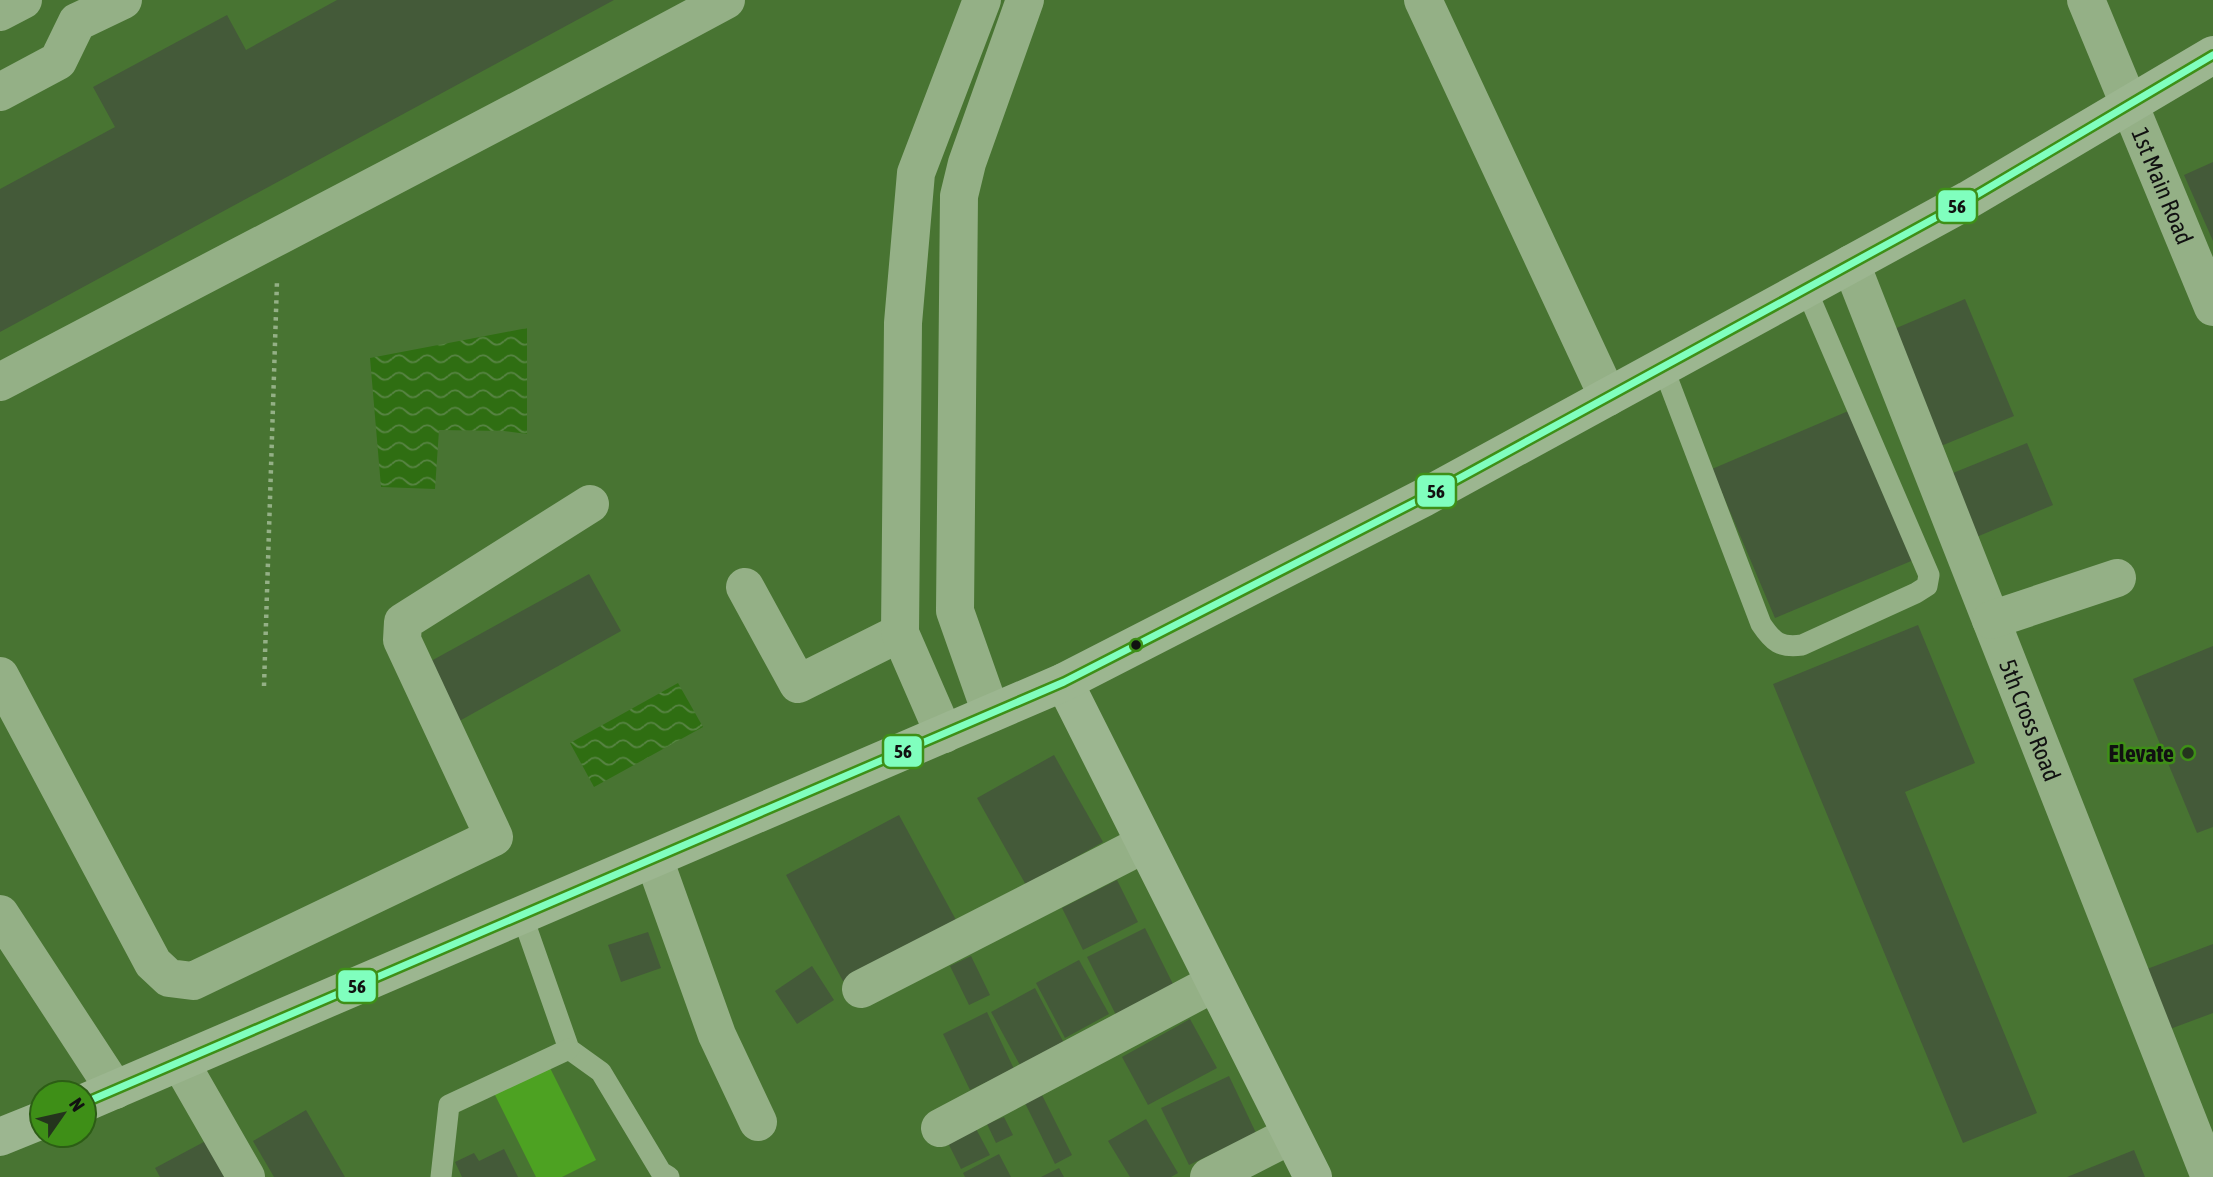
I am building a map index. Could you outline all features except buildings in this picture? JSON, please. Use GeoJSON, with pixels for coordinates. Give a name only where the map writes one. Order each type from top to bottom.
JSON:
{"type":"FeatureCollection","features":[{"type":"Feature","properties":{"kind":"main road"},"geometry":{"type":"LineString","coordinates":[[99,1096],[1064,682],[1423,498],[1806,289],[1968,200],[2213,55]]}},
{"type":"Feature","properties":{"kind":"main road"},"geometry":{"type":"LineString","coordinates":[[1064,682],[1312,1177]]}},
{"type":"Feature","properties":{"kind":"main road"},"geometry":{"type":"LineString","coordinates":[[0,1137],[28,1126]]}},
{"type":"Feature","properties":{"kind":"street"},"geometry":{"type":"LineString","coordinates":[[0,12],[23,0]]}},
{"type":"Feature","properties":{"kind":"street"},"geometry":{"type":"LineString","coordinates":[[0,92],[58,61],[77,22],[122,0]]}},
{"type":"Feature","properties":{"kind":"street"},"geometry":{"type":"LineString","coordinates":[[0,382],[279,234],[376,188],[726,0]]}},
{"type":"Feature","properties":{"kind":"street"},"geometry":{"type":"LineString","coordinates":[[944,734],[900,633],[903,323],[916,173],[982,0]]}},
{"type":"Feature","properties":{"kind":"street"},"geometry":{"type":"LineString","coordinates":[[991,713],[955,611],[960,196],[967,163],[1025,0]]}},
{"type":"Feature","properties":{"kind":"street"},"geometry":{"type":"LineString","coordinates":[[1423,0],[1608,397]]}},
{"type":"Feature","properties":{"kind":"street","name":"1st Main Road"},"geometry":{"type":"LineString","coordinates":[[2086,0],[2213,307]]}},
{"type":"Feature","properties":{"kind":"street"},"geometry":{"type":"LineString","coordinates":[[961,55],[999,71]]}},
{"type":"Feature","properties":{"kind":"street","name":"5th Cross Road"},"geometry":{"type":"LineString","coordinates":[[1851,264],[2210,1177]]}},
{"type":"Feature","properties":{"kind":"street"},"geometry":{"type":"LineString","coordinates":[[0,676],[153,963],[169,978],[193,981],[494,837],[402,640],[403,622],[590,505]]}},
{"type":"Feature","properties":{"kind":"street"},"geometry":{"type":"LineString","coordinates":[[1991,620],[2117,578]]}},
{"type":"Feature","properties":{"kind":"street"},"geometry":{"type":"LineString","coordinates":[[745,587],[798,684],[900,633]]}},
{"type":"Feature","properties":{"kind":"street"},"geometry":{"type":"LineString","coordinates":[[861,989],[1144,844]]}},
{"type":"Feature","properties":{"kind":"street"},"geometry":{"type":"LineString","coordinates":[[654,859],[717,1035],[758,1122]]}},
{"type":"Feature","properties":{"kind":"street"},"geometry":{"type":"LineString","coordinates":[[0,914],[99,1096]]}},
{"type":"Feature","properties":{"kind":"street"},"geometry":{"type":"LineString","coordinates":[[940,1128],[1214,983]]}},
{"type":"Feature","properties":{"kind":"street"},"geometry":{"type":"LineString","coordinates":[[180,1062],[246,1177]]}},
{"type":"Feature","properties":{"kind":"street"},"geometry":{"type":"LineString","coordinates":[[1209,1177],[1291,1135]]}},
{"type":"Feature","properties":{"kind":"lane"},"geometry":{"type":"LineString","coordinates":[[1663,367],[1761,624],[1773,642],[1787,647],[1802,645],[1916,593],[1927,586],[1929,575],[1806,289]]}},
{"type":"Feature","properties":{"kind":"lane"},"geometry":{"type":"LineString","coordinates":[[522,915],[569,1049],[601,1072],[661,1172],[669,1177]]}},
{"type":"Feature","properties":{"kind":"lane"},"geometry":{"type":"LineString","coordinates":[[441,1177],[449,1105],[569,1049]]}},
{"type":"Feature","properties":{"kind":"path"},"geometry":{"type":"LineString","coordinates":[[264,686],[279,234]]}},
{"type":"Feature","properties":{"kind":"shaded area"},"geometry":{"type":"Polygon","coordinates":[[[544,1056],[596,1160],[562,1177],[536,1177],[489,1083],[544,1056]]]}},
{"type":"Feature","properties":{"kind":"water"},"geometry":{"type":"Polygon","coordinates":[[[527,328],[527,434],[439,430],[435,489],[381,487],[370,358],[527,328]]]}},
{"type":"Feature","properties":{"kind":"water"},"geometry":{"type":"Polygon","coordinates":[[[678,683],[703,727],[594,787],[570,743],[678,683]]]}},
{"type":"Feature","properties":{"kind":"transit line","name":"56"},"geometry":{"type":"LineString","coordinates":[[98,1097],[1064,682],[1423,498],[1968,200],[2213,55]]}},
{"type":"Feature","properties":{"kind":"place","name":"Elevate"},"geometry":{"type":"Point","coordinates":[2188,753]}}]}
